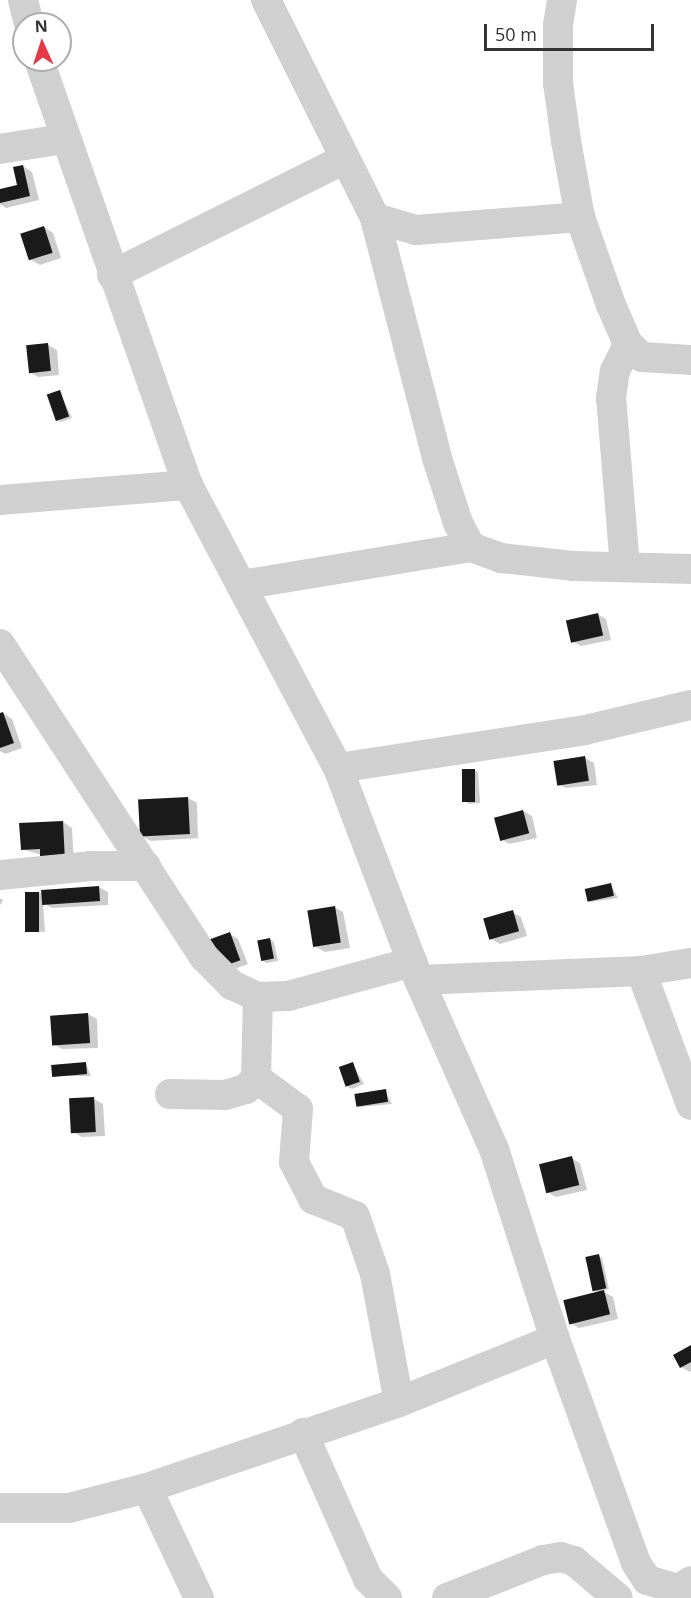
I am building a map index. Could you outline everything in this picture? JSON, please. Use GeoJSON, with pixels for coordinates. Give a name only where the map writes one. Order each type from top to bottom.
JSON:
{"type":"FeatureCollection","features":[{"type":"Feature","properties":{"kind":"street"},"geometry":{"type":"LineString","coordinates":[[266,0],[375,218],[436,458],[458,523],[471,547]]}},
{"type":"Feature","properties":{"kind":"street"},"geometry":{"type":"LineString","coordinates":[[562,0],[558,25],[558,83],[580,217],[628,344],[642,357],[691,360]]}},
{"type":"Feature","properties":{"kind":"street"},"geometry":{"type":"LineString","coordinates":[[43,72],[64,139],[188,485],[338,768],[416,971],[494,1149],[555,1339],[636,1563],[647,1580],[681,1590]]}},
{"type":"Feature","properties":{"kind":"street"},"geometry":{"type":"LineString","coordinates":[[0,149],[64,139]]}},
{"type":"Feature","properties":{"kind":"street"},"geometry":{"type":"LineString","coordinates":[[112,275],[345,159]]}},
{"type":"Feature","properties":{"kind":"street"},"geometry":{"type":"LineString","coordinates":[[375,218],[416,230],[580,217]]}},
{"type":"Feature","properties":{"kind":"street"},"geometry":{"type":"LineString","coordinates":[[625,567],[611,398],[615,371],[628,344]]}},
{"type":"Feature","properties":{"kind":"street"},"geometry":{"type":"LineString","coordinates":[[0,500],[188,485]]}},
{"type":"Feature","properties":{"kind":"street"},"geometry":{"type":"LineString","coordinates":[[241,585],[471,547],[501,558],[625,567],[691,569]]}},
{"type":"Feature","properties":{"kind":"street"},"geometry":{"type":"LineString","coordinates":[[0,644],[204,957],[232,986],[258,997],[288,996],[416,971],[640,971],[691,963]]}},
{"type":"Feature","properties":{"kind":"street"},"geometry":{"type":"LineString","coordinates":[[338,768],[585,730],[691,705]]}},
{"type":"Feature","properties":{"kind":"street"},"geometry":{"type":"LineString","coordinates":[[0,875],[91,866],[146,866]]}},
{"type":"Feature","properties":{"kind":"street"},"geometry":{"type":"LineString","coordinates":[[640,971],[691,1105]]}},
{"type":"Feature","properties":{"kind":"street"},"geometry":{"type":"LineString","coordinates":[[170,1094],[225,1095],[246,1089],[256,1078],[258,997]]}},
{"type":"Feature","properties":{"kind":"street"},"geometry":{"type":"LineString","coordinates":[[256,1078],[298,1109],[294,1162],[313,1199],[355,1216],[375,1274],[399,1402]]}},
{"type":"Feature","properties":{"kind":"street"},"geometry":{"type":"LineString","coordinates":[[0,1508],[69,1508],[147,1488],[399,1402],[555,1339]]}},
{"type":"Feature","properties":{"kind":"street"},"geometry":{"type":"LineString","coordinates":[[303,1433],[368,1579],[387,1598]]}},
{"type":"Feature","properties":{"kind":"street"},"geometry":{"type":"LineString","coordinates":[[147,1488],[199,1598]]}},
{"type":"Feature","properties":{"kind":"street"},"geometry":{"type":"LineString","coordinates":[[447,1598],[543,1560],[561,1557],[574,1561],[618,1598]]}},
{"type":"Feature","properties":{"kind":"building"},"geometry":{"type":"Polygon","coordinates":[[[23,165],[30,196],[0,203],[0,189],[17,185],[13,167],[23,165]]]}},
{"type":"Feature","properties":{"kind":"building"},"geometry":{"type":"Polygon","coordinates":[[[44,226],[53,253],[29,260],[20,234],[44,226]]]}},
{"type":"Feature","properties":{"kind":"building"},"geometry":{"type":"Polygon","coordinates":[[[48,343],[51,371],[29,373],[26,345],[48,343]]]}},
{"type":"Feature","properties":{"kind":"building"},"geometry":{"type":"Polygon","coordinates":[[[60,390],[69,416],[56,421],[47,395],[60,390]]]}},
{"type":"Feature","properties":{"kind":"building"},"geometry":{"type":"Polygon","coordinates":[[[598,613],[603,635],[571,643],[566,620],[598,613]]]}},
{"type":"Feature","properties":{"kind":"building"},"geometry":{"type":"Polygon","coordinates":[[[3,712],[14,743],[0,748],[0,713],[3,712]]]}},
{"type":"Feature","properties":{"kind":"building"},"geometry":{"type":"Polygon","coordinates":[[[585,756],[589,781],[557,786],[553,761],[585,756]]]}},
{"type":"Feature","properties":{"kind":"building"},"geometry":{"type":"Polygon","coordinates":[[[462,769],[475,769],[475,802],[462,802],[462,769]]]}},
{"type":"Feature","properties":{"kind":"building"},"geometry":{"type":"Polygon","coordinates":[[[188,797],[190,834],[140,837],[138,800],[188,797]]]}},
{"type":"Feature","properties":{"kind":"building"},"geometry":{"type":"Polygon","coordinates":[[[523,810],[529,833],[500,841],[494,818],[523,810]]]}},
{"type":"Feature","properties":{"kind":"building"},"geometry":{"type":"Polygon","coordinates":[[[63,821],[65,861],[40,862],[40,849],[21,850],[19,823],[63,821]]]}},
{"type":"Feature","properties":{"kind":"building"},"geometry":{"type":"Polygon","coordinates":[[[611,883],[614,896],[588,902],[585,889],[611,883]]]}},
{"type":"Feature","properties":{"kind":"building"},"geometry":{"type":"Polygon","coordinates":[[[99,886],[100,901],[42,905],[41,890],[99,886]]]}},
{"type":"Feature","properties":{"kind":"building"},"geometry":{"type":"Polygon","coordinates":[[[25,892],[39,892],[39,932],[25,932],[25,892]]]}},
{"type":"Feature","properties":{"kind":"building"},"geometry":{"type":"Polygon","coordinates":[[[335,906],[341,943],[313,947],[307,910],[335,906]]]}},
{"type":"Feature","properties":{"kind":"building"},"geometry":{"type":"Polygon","coordinates":[[[513,910],[519,931],[489,940],[483,919],[513,910]]]}},
{"type":"Feature","properties":{"kind":"building"},"geometry":{"type":"Polygon","coordinates":[[[230,932],[240,960],[217,969],[207,941],[230,932]]]}},
{"type":"Feature","properties":{"kind":"building"},"geometry":{"type":"Polygon","coordinates":[[[270,938],[274,959],[261,961],[257,940],[270,938]]]}},
{"type":"Feature","properties":{"kind":"building"},"geometry":{"type":"Polygon","coordinates":[[[88,1013],[90,1043],[52,1046],[50,1016],[88,1013]]]}},
{"type":"Feature","properties":{"kind":"building"},"geometry":{"type":"Polygon","coordinates":[[[86,1062],[87,1074],[52,1077],[51,1065],[86,1062]]]}},
{"type":"Feature","properties":{"kind":"building"},"geometry":{"type":"Polygon","coordinates":[[[353,1062],[360,1082],[346,1087],[339,1067],[353,1062]]]}},
{"type":"Feature","properties":{"kind":"building"},"geometry":{"type":"Polygon","coordinates":[[[386,1089],[388,1102],[356,1107],[354,1094],[386,1089]]]}},
{"type":"Feature","properties":{"kind":"building"},"geometry":{"type":"Polygon","coordinates":[[[94,1097],[96,1132],[71,1133],[69,1098],[94,1097]]]}},
{"type":"Feature","properties":{"kind":"building"},"geometry":{"type":"Polygon","coordinates":[[[572,1156],[579,1185],[546,1193],[539,1164],[572,1156]]]}},
{"type":"Feature","properties":{"kind":"building"},"geometry":{"type":"Polygon","coordinates":[[[599,1254],[606,1288],[593,1291],[585,1257],[599,1254]]]}},
{"type":"Feature","properties":{"kind":"building"},"geometry":{"type":"Polygon","coordinates":[[[604,1290],[610,1314],[569,1324],[563,1300],[604,1290]]]}},
{"type":"Feature","properties":{"kind":"building"},"geometry":{"type":"Polygon","coordinates":[[[691,1345],[691,1362],[680,1368],[673,1355],[691,1345]]]}}]}
